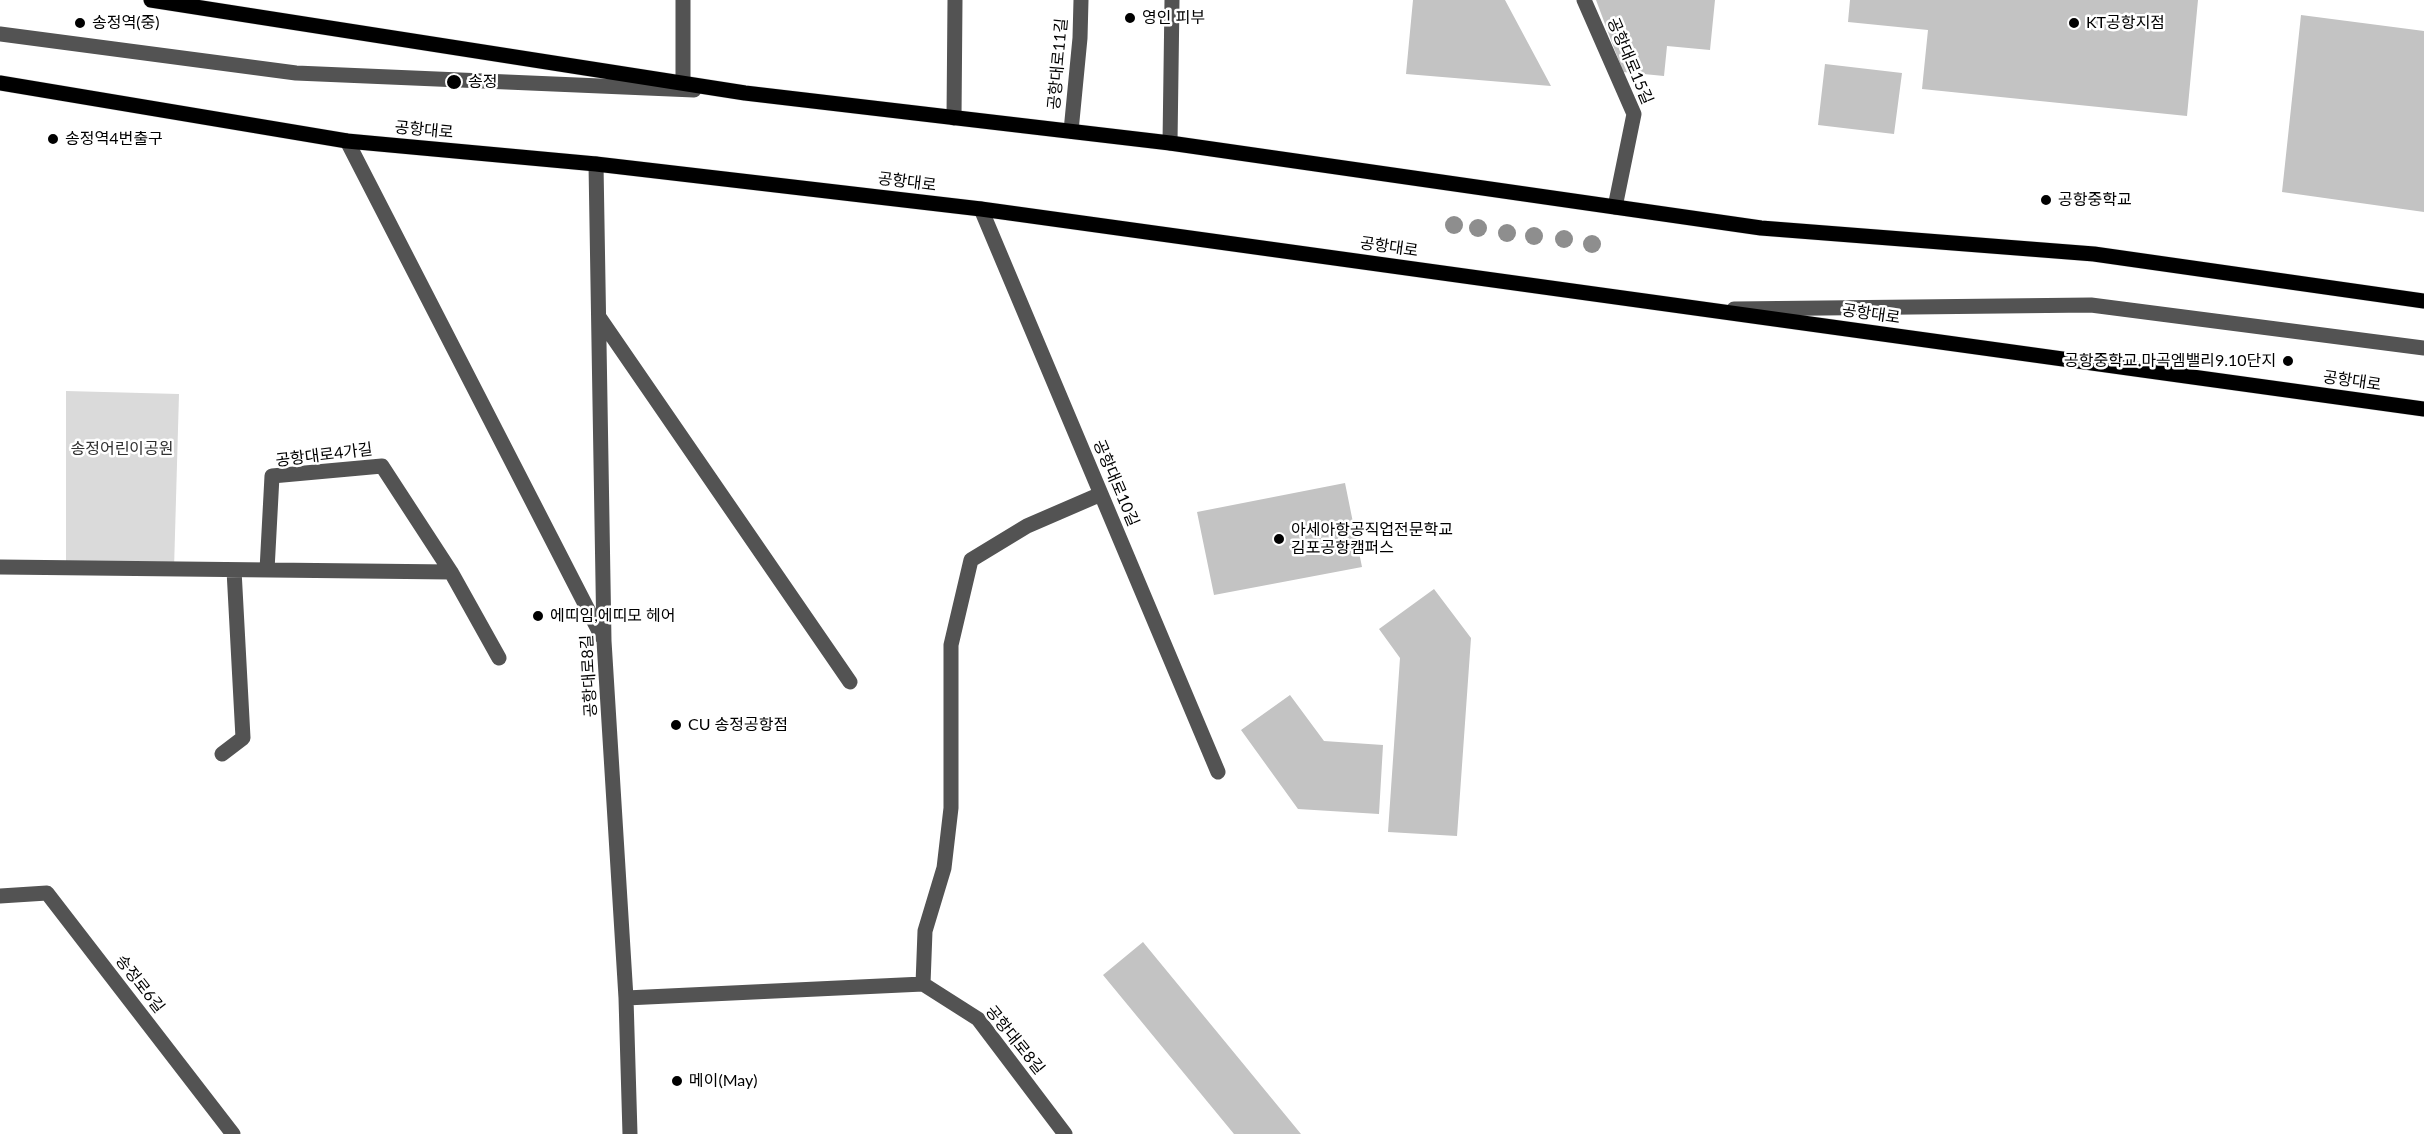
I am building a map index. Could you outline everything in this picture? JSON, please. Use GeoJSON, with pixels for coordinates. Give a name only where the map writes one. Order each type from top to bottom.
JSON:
{"type":"FeatureCollection","features":[{"type":"Feature","properties":{"kind":"main road"},"geometry":{"type":"LineString","coordinates":[[151,0],[745,93],[1170,143],[1761,228],[2094,254],[2424,301]]}},
{"type":"Feature","properties":{"kind":"main road","name":"공항대로"},"geometry":{"type":"LineString","coordinates":[[0,83],[347,141],[596,164],[981,208],[2424,409]]}},
{"type":"Feature","properties":{"kind":"street"},"geometry":{"type":"LineString","coordinates":[[682,84],[683,0]]}},
{"type":"Feature","properties":{"kind":"street"},"geometry":{"type":"LineString","coordinates":[[954,118],[955,0]]}},
{"type":"Feature","properties":{"kind":"street","name":"공항대로11길"},"geometry":{"type":"LineString","coordinates":[[1071,131],[1080,38],[1081,0]]}},
{"type":"Feature","properties":{"kind":"street"},"geometry":{"type":"LineString","coordinates":[[1170,143],[1172,0]]}},
{"type":"Feature","properties":{"kind":"street","name":"공항대로15길"},"geometry":{"type":"LineString","coordinates":[[1584,0],[1634,114],[1614,207]]}},
{"type":"Feature","properties":{"kind":"street"},"geometry":{"type":"LineString","coordinates":[[0,34],[296,73],[745,93]]}},
{"type":"Feature","properties":{"kind":"street"},"geometry":{"type":"LineString","coordinates":[[347,141],[604,642]]}},
{"type":"Feature","properties":{"kind":"street","name":"공항대로8길"},"geometry":{"type":"LineString","coordinates":[[596,164],[604,642],[626,998],[630,1134]]}},
{"type":"Feature","properties":{"kind":"street","name":"공항대로10길"},"geometry":{"type":"LineString","coordinates":[[981,208],[1218,771]]}},
{"type":"Feature","properties":{"kind":"street"},"geometry":{"type":"LineString","coordinates":[[1707,309],[2091,305],[2424,348]]}},
{"type":"Feature","properties":{"kind":"street"},"geometry":{"type":"LineString","coordinates":[[598,316],[850,682]]}},
{"type":"Feature","properties":{"kind":"street","name":"공항대로4가길"},"geometry":{"type":"LineString","coordinates":[[267,570],[272,476],[382,466],[451,572],[499,658]]}},
{"type":"Feature","properties":{"kind":"street"},"geometry":{"type":"LineString","coordinates":[[626,998],[923,984],[925,931],[944,868],[951,808],[951,645],[971,560],[1027,526],[1101,494]]}},
{"type":"Feature","properties":{"kind":"street"},"geometry":{"type":"LineString","coordinates":[[0,567],[451,572]]}},
{"type":"Feature","properties":{"kind":"street"},"geometry":{"type":"LineString","coordinates":[[222,754],[243,738],[234,570]]}},
{"type":"Feature","properties":{"kind":"street","name":"송정로6길"},"geometry":{"type":"LineString","coordinates":[[0,896],[47,893],[233,1134]]}},
{"type":"Feature","properties":{"kind":"street","name":"공항대로8길"},"geometry":{"type":"LineString","coordinates":[[923,984],[978,1019],[1065,1134]]}},
{"type":"Feature","properties":{"kind":"green space","name":"송정어린이공원"},"geometry":{"type":"Polygon","coordinates":[[[66,391],[179,394],[174,569],[66,568],[66,391]]]}},
{"type":"Feature","properties":{"kind":"building"},"geometry":{"type":"Polygon","coordinates":[[[1413,0],[1505,0],[1551,86],[1406,74],[1413,0]]]}},
{"type":"Feature","properties":{"kind":"building"},"geometry":{"type":"Polygon","coordinates":[[[1596,0],[1715,0],[1710,50],[1667,46],[1664,76],[1623,72],[1596,0]]]}},
{"type":"Feature","properties":{"kind":"building"},"geometry":{"type":"Polygon","coordinates":[[[1850,0],[2198,0],[2187,116],[1922,89],[1928,30],[1848,22],[1850,0]]]}},
{"type":"Feature","properties":{"kind":"building"},"geometry":{"type":"Polygon","coordinates":[[[2301,15],[2424,31],[2424,212],[2282,192],[2301,15]]]}},
{"type":"Feature","properties":{"kind":"building"},"geometry":{"type":"Polygon","coordinates":[[[1825,64],[1902,73],[1894,134],[1818,125],[1825,64]]]}},
{"type":"Feature","properties":{"kind":"building","name":"아세아항공직업전문학교 김포공항캠퍼스"},"geometry":{"type":"Polygon","coordinates":[[[1345,483],[1362,567],[1214,595],[1197,512],[1345,483]]]}},
{"type":"Feature","properties":{"kind":"building"},"geometry":{"type":"Polygon","coordinates":[[[1434,589],[1471,638],[1457,836],[1388,832],[1400,658],[1379,629],[1434,589]]]}},
{"type":"Feature","properties":{"kind":"building"},"geometry":{"type":"Polygon","coordinates":[[[1290,695],[1324,741],[1383,745],[1379,814],[1298,809],[1241,730],[1290,695]]]}},
{"type":"Feature","properties":{"kind":"building"},"geometry":{"type":"Polygon","coordinates":[[[1143,942],[1301,1134],[1234,1134],[1103,975],[1143,942]]]}},
{"type":"Feature","properties":{"kind":"place","name":"영인 피부"},"geometry":{"type":"Point","coordinates":[1130,18]}},
{"type":"Feature","properties":{"kind":"place","name":"송정역(중)"},"geometry":{"type":"Point","coordinates":[80,23]}},
{"type":"Feature","properties":{"kind":"place","name":"KT공항지점"},"geometry":{"type":"Point","coordinates":[2074,23]}},
{"type":"Feature","properties":{"kind":"place","name":"송정"},"geometry":{"type":"Point","coordinates":[454,82]}},
{"type":"Feature","properties":{"kind":"place","name":"송정역4번출구"},"geometry":{"type":"Point","coordinates":[53,139]}},
{"type":"Feature","properties":{"kind":"place","name":"공항중학교"},"geometry":{"type":"Point","coordinates":[2046,200]}},
{"type":"Feature","properties":{"kind":"place","name":"공항중학교.마곡엠밸리9.10단지"},"geometry":{"type":"Point","coordinates":[2288,361]}},
{"type":"Feature","properties":{"kind":"place","name":"아세아항공직업전문학교 김포공항캠퍼스"},"geometry":{"type":"Point","coordinates":[1279,539]}},
{"type":"Feature","properties":{"kind":"place","name":"에띠임,에띠모 헤어"},"geometry":{"type":"Point","coordinates":[538,616]}},
{"type":"Feature","properties":{"kind":"place","name":"CU 송정공항점"},"geometry":{"type":"Point","coordinates":[676,725]}},
{"type":"Feature","properties":{"kind":"place","name":"메이(May)"},"geometry":{"type":"Point","coordinates":[677,1081]}}]}
